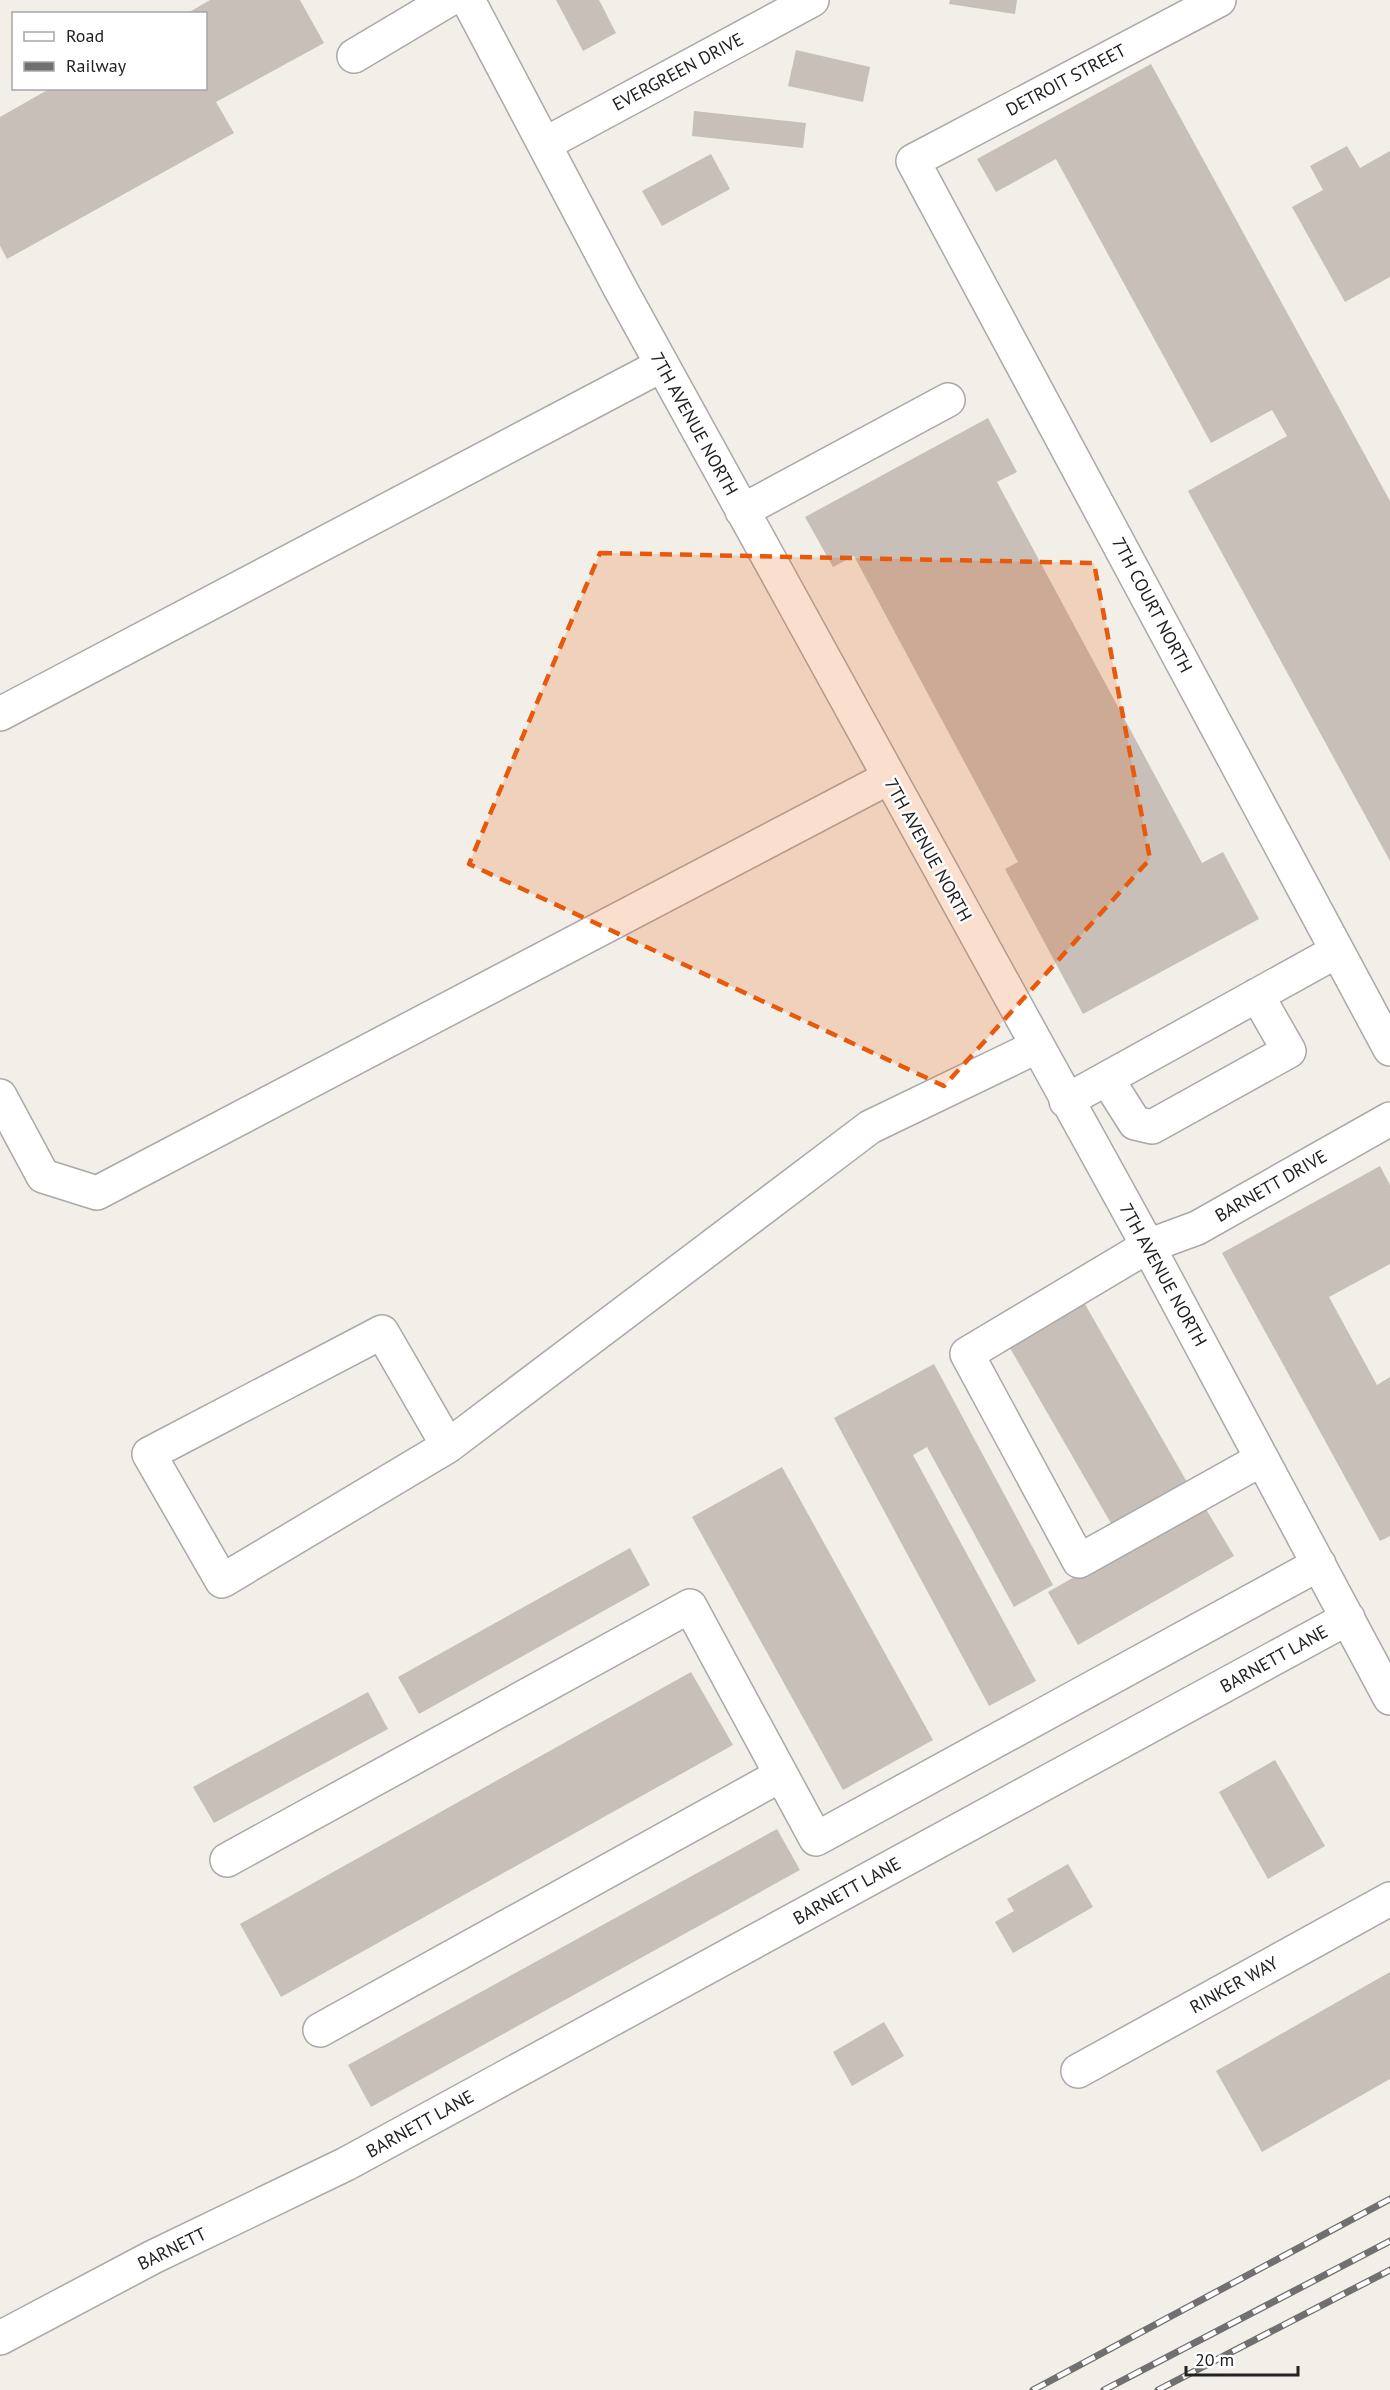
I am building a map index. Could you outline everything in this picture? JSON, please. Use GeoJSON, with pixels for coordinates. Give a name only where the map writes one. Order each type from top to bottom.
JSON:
{"type":"FeatureCollection","features":[{"type":"Feature","properties":{"kind":"street"},"geometry":{"type":"LineString","coordinates":[[354,57],[448,0]]}},
{"type":"Feature","properties":{"kind":"street","name":"7TH AVENUE NORTH"},"geometry":{"type":"LineString","coordinates":[[468,0],[662,365],[1036,1047],[1148,1246],[1390,1698]]}},
{"type":"Feature","properties":{"kind":"street","name":"EVERGREEN DRIVE"},"geometry":{"type":"LineString","coordinates":[[545,144],[812,0]]}},
{"type":"Feature","properties":{"kind":"street","name":"DETROIT STREET"},"geometry":{"type":"LineString","coordinates":[[913,161],[1219,0]]}},
{"type":"Feature","properties":{"kind":"street","name":"7TH COURT NORTH"},"geometry":{"type":"LineString","coordinates":[[913,161],[1390,1049]]}},
{"type":"Feature","properties":{"kind":"street"},"geometry":{"type":"LineString","coordinates":[[0,714],[662,365]]}},
{"type":"Feature","properties":{"kind":"street"},"geometry":{"type":"LineString","coordinates":[[742,511],[948,400]]}},
{"type":"Feature","properties":{"kind":"street"},"geometry":{"type":"LineString","coordinates":[[0,1096],[44,1176],[97,1193],[888,778]]}},
{"type":"Feature","properties":{"kind":"street"},"geometry":{"type":"LineString","coordinates":[[1066,1101],[1337,951]]}},
{"type":"Feature","properties":{"kind":"street"},"geometry":{"type":"LineString","coordinates":[[1107,1079],[1135,1123],[1152,1126],[1289,1051],[1257,995]]}},
{"type":"Feature","properties":{"kind":"street"},"geometry":{"type":"LineString","coordinates":[[448,1446],[382,1332],[149,1454],[222,1581],[448,1446],[870,1127],[1036,1047]]}},
{"type":"Feature","properties":{"kind":"street","name":"BARNETT DRIVE"},"geometry":{"type":"LineString","coordinates":[[1262,1459],[1079,1561],[968,1354],[1148,1246],[1197,1228],[1390,1119]]}},
{"type":"Feature","properties":{"kind":"street"},"geometry":{"type":"LineString","coordinates":[[227,1860],[690,1606],[816,1839],[1319,1564]]}},
{"type":"Feature","properties":{"kind":"street","name":"BARNETT LANE"},"geometry":{"type":"LineString","coordinates":[[346,2164],[1348,1618]]}},
{"type":"Feature","properties":{"kind":"street"},"geometry":{"type":"LineString","coordinates":[[320,2030],[781,1775]]}},
{"type":"Feature","properties":{"kind":"street","name":"RINKER WAY"},"geometry":{"type":"LineString","coordinates":[[1078,2071],[1390,1899]]}},
{"type":"Feature","properties":{"kind":"street","name":"BARNETT"},"geometry":{"type":"LineString","coordinates":[[0,2338],[153,2257],[346,2164]]}},
{"type":"Feature","properties":{"kind":"highlighted area"},"geometry":{"type":"Polygon","coordinates":[[[600,553],[1094,563],[1150,859],[944,1086],[469,864],[600,553]]]}},
{"type":"Feature","properties":{"kind":"building"},"geometry":{"type":"Polygon","coordinates":[[[210,0],[300,0],[324,43],[216,102],[234,133],[7,259],[0,246],[0,117],[47,90],[207,90],[207,12],[189,12],[210,0]]]}},
{"type":"Feature","properties":{"kind":"building"},"geometry":{"type":"Polygon","coordinates":[[[556,0],[599,0],[616,33],[583,51],[556,0]]]}},
{"type":"Feature","properties":{"kind":"building"},"geometry":{"type":"Polygon","coordinates":[[[950,0],[1017,0],[1015,14],[949,4],[950,0]]]}},
{"type":"Feature","properties":{"kind":"building"},"geometry":{"type":"Polygon","coordinates":[[[796,50],[870,67],[863,102],[788,86],[796,50]]]}},
{"type":"Feature","properties":{"kind":"building"},"geometry":{"type":"Polygon","coordinates":[[[1151,64],[1390,501],[1390,861],[1188,491],[1287,436],[1272,410],[1211,443],[1056,159],[996,192],[977,159],[1151,64]]]}},
{"type":"Feature","properties":{"kind":"building"},"geometry":{"type":"Polygon","coordinates":[[[694,111],[806,123],[803,148],[692,136],[694,111]]]}},
{"type":"Feature","properties":{"kind":"building"},"geometry":{"type":"Polygon","coordinates":[[[1347,146],[1360,168],[1390,151],[1390,277],[1345,302],[1292,207],[1323,190],[1310,166],[1347,146]]]}},
{"type":"Feature","properties":{"kind":"building"},"geometry":{"type":"Polygon","coordinates":[[[711,154],[730,189],[662,226],[642,191],[711,154]]]}},
{"type":"Feature","properties":{"kind":"building"},"geometry":{"type":"Polygon","coordinates":[[[988,418],[1017,472],[997,482],[1202,863],[1223,852],[1259,919],[1083,1014],[1005,869],[1018,862],[854,556],[833,567],[805,517],[988,418]]]}},
{"type":"Feature","properties":{"kind":"building"},"geometry":{"type":"Polygon","coordinates":[[[1380,1166],[1390,1185],[1390,1264],[1329,1297],[1377,1385],[1390,1377],[1390,1536],[1380,1541],[1222,1253],[1380,1166]]]}},
{"type":"Feature","properties":{"kind":"building"},"geometry":{"type":"Polygon","coordinates":[[[1082,1299],[1191,1489],[1116,1532],[1007,1343],[1082,1299]]]}},
{"type":"Feature","properties":{"kind":"building"},"geometry":{"type":"Polygon","coordinates":[[[934,1364],[1053,1585],[1014,1607],[927,1447],[913,1455],[1036,1681],[989,1706],[834,1418],[934,1364]]]}},
{"type":"Feature","properties":{"kind":"building"},"geometry":{"type":"Polygon","coordinates":[[[782,1467],[933,1740],[843,1790],[692,1517],[782,1467]]]}},
{"type":"Feature","properties":{"kind":"building"},"geometry":{"type":"Polygon","coordinates":[[[1203,1504],[1234,1556],[1078,1645],[1048,1592],[1203,1504]]]}},
{"type":"Feature","properties":{"kind":"building"},"geometry":{"type":"Polygon","coordinates":[[[630,1548],[650,1585],[419,1714],[398,1677],[630,1548]]]}},
{"type":"Feature","properties":{"kind":"building"},"geometry":{"type":"Polygon","coordinates":[[[691,1672],[733,1745],[281,1997],[240,1924],[691,1672]]]}},
{"type":"Feature","properties":{"kind":"building"},"geometry":{"type":"Polygon","coordinates":[[[368,1692],[388,1729],[214,1823],[193,1787],[368,1692]]]}},
{"type":"Feature","properties":{"kind":"building"},"geometry":{"type":"Polygon","coordinates":[[[1275,1760],[1325,1846],[1268,1879],[1219,1792],[1275,1760]]]}},
{"type":"Feature","properties":{"kind":"building"},"geometry":{"type":"Polygon","coordinates":[[[777,1829],[800,1870],[371,2107],[348,2065],[777,1829]]]}},
{"type":"Feature","properties":{"kind":"building"},"geometry":{"type":"Polygon","coordinates":[[[1068,1864],[1093,1907],[1013,1953],[995,1922],[1014,1911],[1007,1899],[1068,1864]]]}},
{"type":"Feature","properties":{"kind":"building"},"geometry":{"type":"Polygon","coordinates":[[[1390,1972],[1390,2079],[1262,2152],[1216,2071],[1390,1972]]]}},
{"type":"Feature","properties":{"kind":"building"},"geometry":{"type":"Polygon","coordinates":[[[884,2022],[904,2056],[852,2086],[833,2052],[884,2022]]]}},
{"type":"Feature","properties":{"kind":"railway"},"geometry":{"type":"LineString","coordinates":[[1033,2390],[1390,2199]]}},
{"type":"Feature","properties":{"kind":"railway"},"geometry":{"type":"LineString","coordinates":[[1104,2390],[1390,2241]]}},
{"type":"Feature","properties":{"kind":"railway"},"geometry":{"type":"LineString","coordinates":[[1158,2390],[1390,2270]]}}]}
